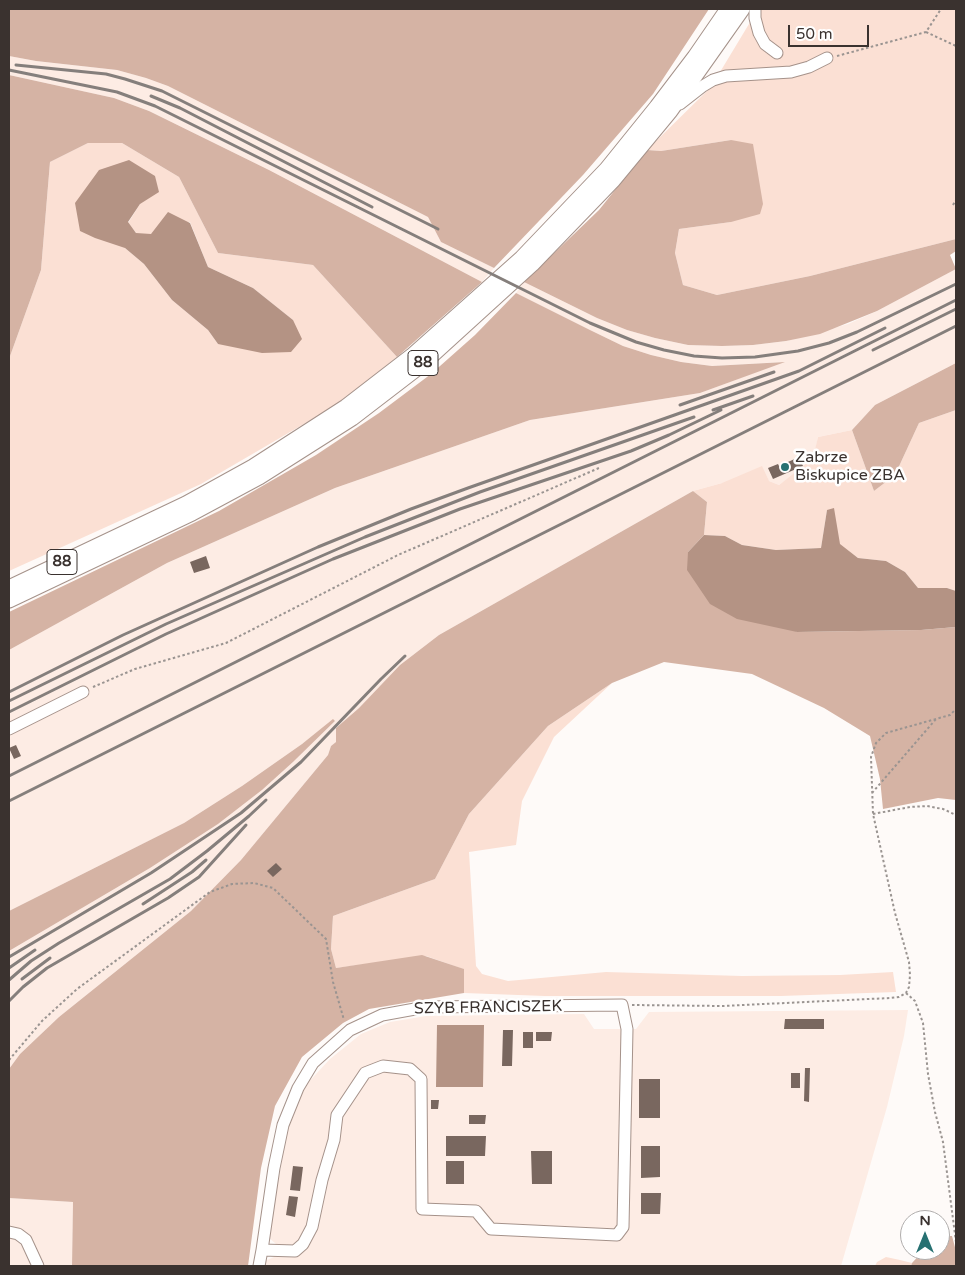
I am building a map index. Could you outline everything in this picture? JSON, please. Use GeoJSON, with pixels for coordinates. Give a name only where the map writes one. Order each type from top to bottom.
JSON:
{"type":"FeatureCollection","features":[{"type":"Feature","properties":{"kind":"main road","name":"88"},"geometry":{"type":"LineString","coordinates":[[9,588],[186,504],[253,467],[346,408],[412,356],[522,258],[607,169],[663,100],[728,9]]}},
{"type":"Feature","properties":{"kind":"main road","name":"88"},"geometry":{"type":"LineString","coordinates":[[9,600],[192,513],[259,477],[352,418],[420,365],[532,264],[613,180],[670,111],[742,9]]}},
{"type":"Feature","properties":{"kind":"street"},"geometry":{"type":"LineString","coordinates":[[755,9],[754,18],[759,33],[766,44],[777,53]]}},
{"type":"Feature","properties":{"kind":"street"},"geometry":{"type":"LineString","coordinates":[[670,111],[713,80],[738,74],[800,70],[828,58]]}},
{"type":"Feature","properties":{"kind":"street"},"geometry":{"type":"LineString","coordinates":[[9,729],[83,692]]}},
{"type":"Feature","properties":{"kind":"street"},"geometry":{"type":"LineString","coordinates":[[262,1250],[295,1251],[303,1244],[312,1227],[322,1180],[334,1140],[338,1115],[365,1073],[383,1066],[410,1069],[422,1079],[422,1209],[476,1211],[491,1229],[617,1235],[623,1228],[628,1029],[622,1005]]}},
{"type":"Feature","properties":{"kind":"street","name":"SZYB FRANCISZEK"},"geometry":{"type":"LineString","coordinates":[[259,1266],[274,1168],[283,1125],[298,1088],[312,1062],[350,1030],[382,1015],[426,1007],[622,1005]]}},
{"type":"Feature","properties":{"kind":"street"},"geometry":{"type":"LineString","coordinates":[[9,1232],[18,1234],[26,1240],[38,1266]]}},
{"type":"Feature","properties":{"kind":"path"},"geometry":{"type":"LineString","coordinates":[[926,32],[941,9]]}},
{"type":"Feature","properties":{"kind":"path"},"geometry":{"type":"LineString","coordinates":[[828,58],[926,32],[956,46]]}},
{"type":"Feature","properties":{"kind":"path"},"geometry":{"type":"LineString","coordinates":[[953,205],[956,200]]}},
{"type":"Feature","properties":{"kind":"path"},"geometry":{"type":"LineString","coordinates":[[83,692],[135,669],[226,643],[398,555],[599,468]]}},
{"type":"Feature","properties":{"kind":"path"},"geometry":{"type":"LineString","coordinates":[[622,1005],[722,1006],[890,998],[899,997],[906,993],[910,975],[909,962],[895,913],[873,814],[871,756],[876,742],[886,733],[950,715],[956,710]]}},
{"type":"Feature","properties":{"kind":"path"},"geometry":{"type":"LineString","coordinates":[[872,793],[936,719]]}},
{"type":"Feature","properties":{"kind":"path"},"geometry":{"type":"LineString","coordinates":[[873,814],[910,807],[927,806],[943,809],[956,815]]}},
{"type":"Feature","properties":{"kind":"path"},"geometry":{"type":"LineString","coordinates":[[9,1060],[42,1021],[77,989],[210,892],[232,884],[254,883],[273,888],[326,940],[338,1004],[343,1019],[350,1030]]}},
{"type":"Feature","properties":{"kind":"path"},"geometry":{"type":"LineString","coordinates":[[906,993],[915,1001],[923,1023],[928,1074],[943,1142],[956,1242]]}},
{"type":"Feature","properties":{"kind":"shaded area"},"geometry":{"type":"Polygon","coordinates":[[[9,9],[709,9],[653,94],[583,175],[494,268],[441,242],[428,217],[168,86],[117,70],[9,56],[9,9]]]}},
{"type":"Feature","properties":{"kind":"shaded area"},"geometry":{"type":"Polygon","coordinates":[[[758,9],[956,9],[956,239],[810,276],[717,295],[683,285],[675,253],[679,229],[731,222],[731,140],[661,151],[647,150],[711,87],[758,9]]]}},
{"type":"Feature","properties":{"kind":"shaded area"},"geometry":{"type":"Polygon","coordinates":[[[9,56],[117,70],[168,86],[428,217],[441,242],[494,268],[482,282],[269,170],[149,111],[114,98],[9,75],[9,56]]]}},
{"type":"Feature","properties":{"kind":"shaded area"},"geometry":{"type":"Polygon","coordinates":[[[9,75],[114,98],[149,111],[269,170],[482,282],[397,357],[313,265],[218,253],[179,177],[122,143],[88,143],[50,162],[41,270],[9,359],[9,75]]]}},
{"type":"Feature","properties":{"kind":"shaded area"},"geometry":{"type":"Polygon","coordinates":[[[731,140],[753,144],[763,204],[760,214],[731,222],[679,229],[675,253],[683,285],[717,295],[810,276],[956,239],[956,251],[950,255],[956,269],[877,311],[820,334],[786,341],[722,346],[688,345],[627,330],[597,318],[524,282],[599,210],[647,150],[661,151],[731,140]]]}},
{"type":"Feature","properties":{"kind":"shaded area"},"geometry":{"type":"Polygon","coordinates":[[[88,143],[122,143],[179,177],[218,253],[313,265],[397,357],[333,407],[201,484],[9,571],[9,359],[41,270],[50,162],[88,143]],[[129,161],[125,248],[144,264],[172,300],[208,330],[218,344],[293,320],[253,288],[208,267],[190,222],[151,234],[137,234],[128,223],[140,204],[129,161]]]}},
{"type":"Feature","properties":{"kind":"shaded area"},"geometry":{"type":"Polygon","coordinates":[[[129,160],[155,176],[159,192],[140,204],[128,222],[136,233],[151,234],[168,212],[190,223],[208,267],[253,288],[293,320],[302,339],[291,352],[262,353],[218,344],[208,330],[172,300],[144,264],[125,248],[80,231],[75,203],[99,170],[129,160]]]}},
{"type":"Feature","properties":{"kind":"shaded area"},"geometry":{"type":"Polygon","coordinates":[[[956,269],[956,363],[875,405],[852,430],[818,437],[814,458],[779,485],[769,481],[722,483],[693,491],[439,635],[400,665],[359,708],[336,728],[336,742],[331,746],[328,755],[241,860],[191,911],[59,1017],[20,1054],[9,1069],[9,951],[150,868],[218,824],[262,790],[335,721],[333,720],[242,786],[184,823],[9,911],[9,650],[167,563],[335,488],[530,420],[700,393],[783,362],[712,366],[681,362],[651,355],[623,346],[516,293],[524,282],[597,318],[627,330],[688,345],[722,346],[786,341],[848,324],[877,311],[956,269]]]}},
{"type":"Feature","properties":{"kind":"shaded area"},"geometry":{"type":"Polygon","coordinates":[[[516,293],[623,346],[651,355],[681,362],[712,366],[785,362],[700,393],[530,420],[335,488],[167,563],[9,650],[9,612],[219,511],[316,455],[379,413],[431,374],[475,335],[516,293]]]}},
{"type":"Feature","properties":{"kind":"shaded area"},"geometry":{"type":"Polygon","coordinates":[[[956,363],[956,410],[919,423],[895,475],[874,491],[852,430],[875,405],[956,363]]]}},
{"type":"Feature","properties":{"kind":"shaded area"},"geometry":{"type":"Polygon","coordinates":[[[956,410],[956,591],[947,588],[918,588],[905,572],[886,561],[858,558],[840,545],[827,510],[821,548],[776,550],[742,545],[725,536],[704,535],[707,502],[693,491],[722,483],[762,466],[769,481],[779,485],[813,458],[818,437],[852,430],[874,491],[895,475],[919,423],[956,410]]]}},
{"type":"Feature","properties":{"kind":"shaded area"},"geometry":{"type":"Polygon","coordinates":[[[693,491],[707,502],[704,535],[688,552],[797,632],[921,630],[956,627],[956,800],[938,798],[883,809],[880,779],[870,736],[824,708],[752,674],[664,662],[612,683],[548,726],[469,814],[435,879],[333,916],[331,949],[336,968],[422,955],[464,969],[464,993],[369,1009],[343,1023],[302,1057],[275,1106],[261,1168],[248,1266],[72,1266],[73,1202],[9,1198],[9,1069],[20,1054],[59,1017],[191,911],[241,860],[328,755],[331,746],[336,742],[336,728],[359,708],[400,665],[439,635],[693,491]]]}},
{"type":"Feature","properties":{"kind":"shaded area"},"geometry":{"type":"Polygon","coordinates":[[[834,508],[840,544],[858,558],[886,561],[905,572],[918,588],[947,588],[956,591],[956,627],[921,630],[797,632],[737,619],[710,604],[687,570],[688,552],[704,535],[725,536],[742,545],[776,550],[821,548],[827,510],[834,508]]]}},
{"type":"Feature","properties":{"kind":"shaded area"},"geometry":{"type":"Polygon","coordinates":[[[612,683],[554,737],[522,801],[516,845],[469,852],[476,966],[482,974],[508,981],[606,972],[742,976],[840,975],[893,972],[896,992],[781,996],[545,996],[464,993],[463,969],[426,956],[336,968],[331,949],[333,916],[435,879],[469,814],[548,726],[612,683]]]}},
{"type":"Feature","properties":{"kind":"shaded area"},"geometry":{"type":"Polygon","coordinates":[[[333,719],[335,721],[293,762],[262,790],[218,824],[150,868],[9,951],[9,911],[184,823],[242,786],[302,744],[333,719]]]}},
{"type":"Feature","properties":{"kind":"shaded area"},"geometry":{"type":"Polygon","coordinates":[[[908,1010],[904,1036],[887,1107],[841,1266],[265,1266],[265,1261],[274,1257],[276,1244],[268,1237],[288,1127],[304,1087],[330,1059],[361,1034],[390,1022],[426,1016],[584,1014],[594,1029],[636,1029],[649,1012],[908,1010]]]}},
{"type":"Feature","properties":{"kind":"shaded area"},"geometry":{"type":"Polygon","coordinates":[[[437,1025],[484,1025],[483,1087],[436,1087],[437,1025]]]}},
{"type":"Feature","properties":{"kind":"shaded area"},"geometry":{"type":"Polygon","coordinates":[[[9,1198],[73,1202],[72,1266],[9,1266],[9,1198]]]}},
{"type":"Feature","properties":{"kind":"shaded area"},"geometry":{"type":"Polygon","coordinates":[[[950,1236],[952,1236],[956,1251],[956,1266],[911,1266],[915,1260],[950,1260],[950,1236]]]}},
{"type":"Feature","properties":{"kind":"shaded area"},"geometry":{"type":"Polygon","coordinates":[[[886,1257],[912,1263],[911,1266],[875,1266],[877,1262],[886,1257]]]}},
{"type":"Feature","properties":{"kind":"building","name":"Zabrze Biskupice ZBA"},"geometry":{"type":"Polygon","coordinates":[[[799,457],[803,466],[773,479],[768,468],[778,464],[779,466],[799,457]]]}},
{"type":"Feature","properties":{"kind":"building"},"geometry":{"type":"Polygon","coordinates":[[[206,556],[210,568],[194,573],[190,562],[206,556]]]}},
{"type":"Feature","properties":{"kind":"building"},"geometry":{"type":"Polygon","coordinates":[[[16,745],[21,756],[14,759],[9,748],[16,745]]]}},
{"type":"Feature","properties":{"kind":"building"},"geometry":{"type":"Polygon","coordinates":[[[276,863],[282,869],[273,877],[267,871],[276,863]]]}},
{"type":"Feature","properties":{"kind":"building"},"geometry":{"type":"Polygon","coordinates":[[[785,1019],[824,1019],[824,1029],[784,1029],[785,1019]]]}},
{"type":"Feature","properties":{"kind":"building"},"geometry":{"type":"Polygon","coordinates":[[[503,1030],[513,1030],[512,1066],[502,1066],[503,1030]]]}},
{"type":"Feature","properties":{"kind":"building"},"geometry":{"type":"Polygon","coordinates":[[[523,1032],[533,1032],[533,1048],[523,1048],[523,1032]]]}},
{"type":"Feature","properties":{"kind":"building"},"geometry":{"type":"Polygon","coordinates":[[[536,1032],[552,1032],[551,1041],[536,1041],[536,1032]]]}},
{"type":"Feature","properties":{"kind":"building"},"geometry":{"type":"Polygon","coordinates":[[[805,1068],[810,1068],[809,1102],[804,1101],[805,1068]]]}},
{"type":"Feature","properties":{"kind":"building"},"geometry":{"type":"Polygon","coordinates":[[[791,1073],[800,1073],[800,1088],[791,1088],[791,1073]]]}},
{"type":"Feature","properties":{"kind":"building"},"geometry":{"type":"Polygon","coordinates":[[[639,1079],[660,1079],[660,1118],[639,1118],[639,1079]]]}},
{"type":"Feature","properties":{"kind":"building"},"geometry":{"type":"Polygon","coordinates":[[[431,1100],[439,1100],[438,1109],[431,1109],[431,1100]]]}},
{"type":"Feature","properties":{"kind":"building"},"geometry":{"type":"Polygon","coordinates":[[[469,1115],[486,1115],[485,1124],[469,1124],[469,1115]]]}},
{"type":"Feature","properties":{"kind":"building"},"geometry":{"type":"Polygon","coordinates":[[[446,1136],[486,1136],[485,1156],[446,1156],[446,1136]]]}},
{"type":"Feature","properties":{"kind":"building"},"geometry":{"type":"Polygon","coordinates":[[[641,1146],[660,1146],[660,1177],[641,1178],[641,1146]]]}},
{"type":"Feature","properties":{"kind":"building"},"geometry":{"type":"Polygon","coordinates":[[[531,1151],[552,1151],[552,1184],[532,1184],[531,1151]]]}},
{"type":"Feature","properties":{"kind":"building"},"geometry":{"type":"Polygon","coordinates":[[[446,1161],[464,1161],[464,1184],[446,1184],[446,1161]]]}},
{"type":"Feature","properties":{"kind":"building"},"geometry":{"type":"Polygon","coordinates":[[[293,1166],[303,1167],[300,1191],[290,1190],[293,1166]]]}},
{"type":"Feature","properties":{"kind":"building"},"geometry":{"type":"Polygon","coordinates":[[[641,1193],[661,1193],[660,1214],[641,1214],[641,1193]]]}},
{"type":"Feature","properties":{"kind":"building"},"geometry":{"type":"Polygon","coordinates":[[[289,1196],[298,1197],[295,1217],[286,1215],[289,1196]]]}},
{"type":"Feature","properties":{"kind":"railway"},"geometry":{"type":"LineString","coordinates":[[16,65],[106,74],[162,91],[438,229]]}},
{"type":"Feature","properties":{"kind":"railway"},"geometry":{"type":"LineString","coordinates":[[9,70],[117,92],[155,106],[590,323],[636,342],[664,350],[694,356],[722,358],[755,357],[798,351],[829,343],[857,332],[956,284]]}},
{"type":"Feature","properties":{"kind":"railway"},"geometry":{"type":"LineString","coordinates":[[151,96],[180,108],[372,207]]}},
{"type":"Feature","properties":{"kind":"railway"},"geometry":{"type":"LineString","coordinates":[[9,776],[956,300]]}},
{"type":"Feature","properties":{"kind":"railway"},"geometry":{"type":"LineString","coordinates":[[873,350],[956,309]]}},
{"type":"Feature","properties":{"kind":"railway"},"geometry":{"type":"LineString","coordinates":[[9,801],[956,326]]}},
{"type":"Feature","properties":{"kind":"railway"},"geometry":{"type":"LineString","coordinates":[[9,692],[123,635],[318,547],[468,488],[799,371],[885,328]]}},
{"type":"Feature","properties":{"kind":"railway"},"geometry":{"type":"LineString","coordinates":[[680,405],[774,372]]}},
{"type":"Feature","properties":{"kind":"railway"},"geometry":{"type":"LineString","coordinates":[[713,410],[753,396]]}},
{"type":"Feature","properties":{"kind":"railway"},"geometry":{"type":"LineString","coordinates":[[9,712],[166,634],[333,559],[460,509],[631,451],[721,410]]}},
{"type":"Feature","properties":{"kind":"railway"},"geometry":{"type":"LineString","coordinates":[[9,701],[166,624],[365,537],[480,492],[694,417]]}},
{"type":"Feature","properties":{"kind":"railway"},"geometry":{"type":"LineString","coordinates":[[9,957],[151,873],[241,813],[301,762],[405,656]]}},
{"type":"Feature","properties":{"kind":"railway"},"geometry":{"type":"LineString","coordinates":[[9,980],[31,961],[59,943],[170,879],[207,851],[266,800]]}},
{"type":"Feature","properties":{"kind":"railway"},"geometry":{"type":"LineString","coordinates":[[9,1001],[47,968],[168,898],[199,877],[246,825]]}},
{"type":"Feature","properties":{"kind":"railway"},"geometry":{"type":"LineString","coordinates":[[143,904],[192,872],[206,860]]}},
{"type":"Feature","properties":{"kind":"railway"},"geometry":{"type":"LineString","coordinates":[[9,968],[35,950]]}},
{"type":"Feature","properties":{"kind":"railway"},"geometry":{"type":"LineString","coordinates":[[22,979],[50,958]]}},
{"type":"Feature","properties":{"kind":"place","name":"Zabrze Biskupice ZBA"},"geometry":{"type":"Point","coordinates":[785,467]}}]}
